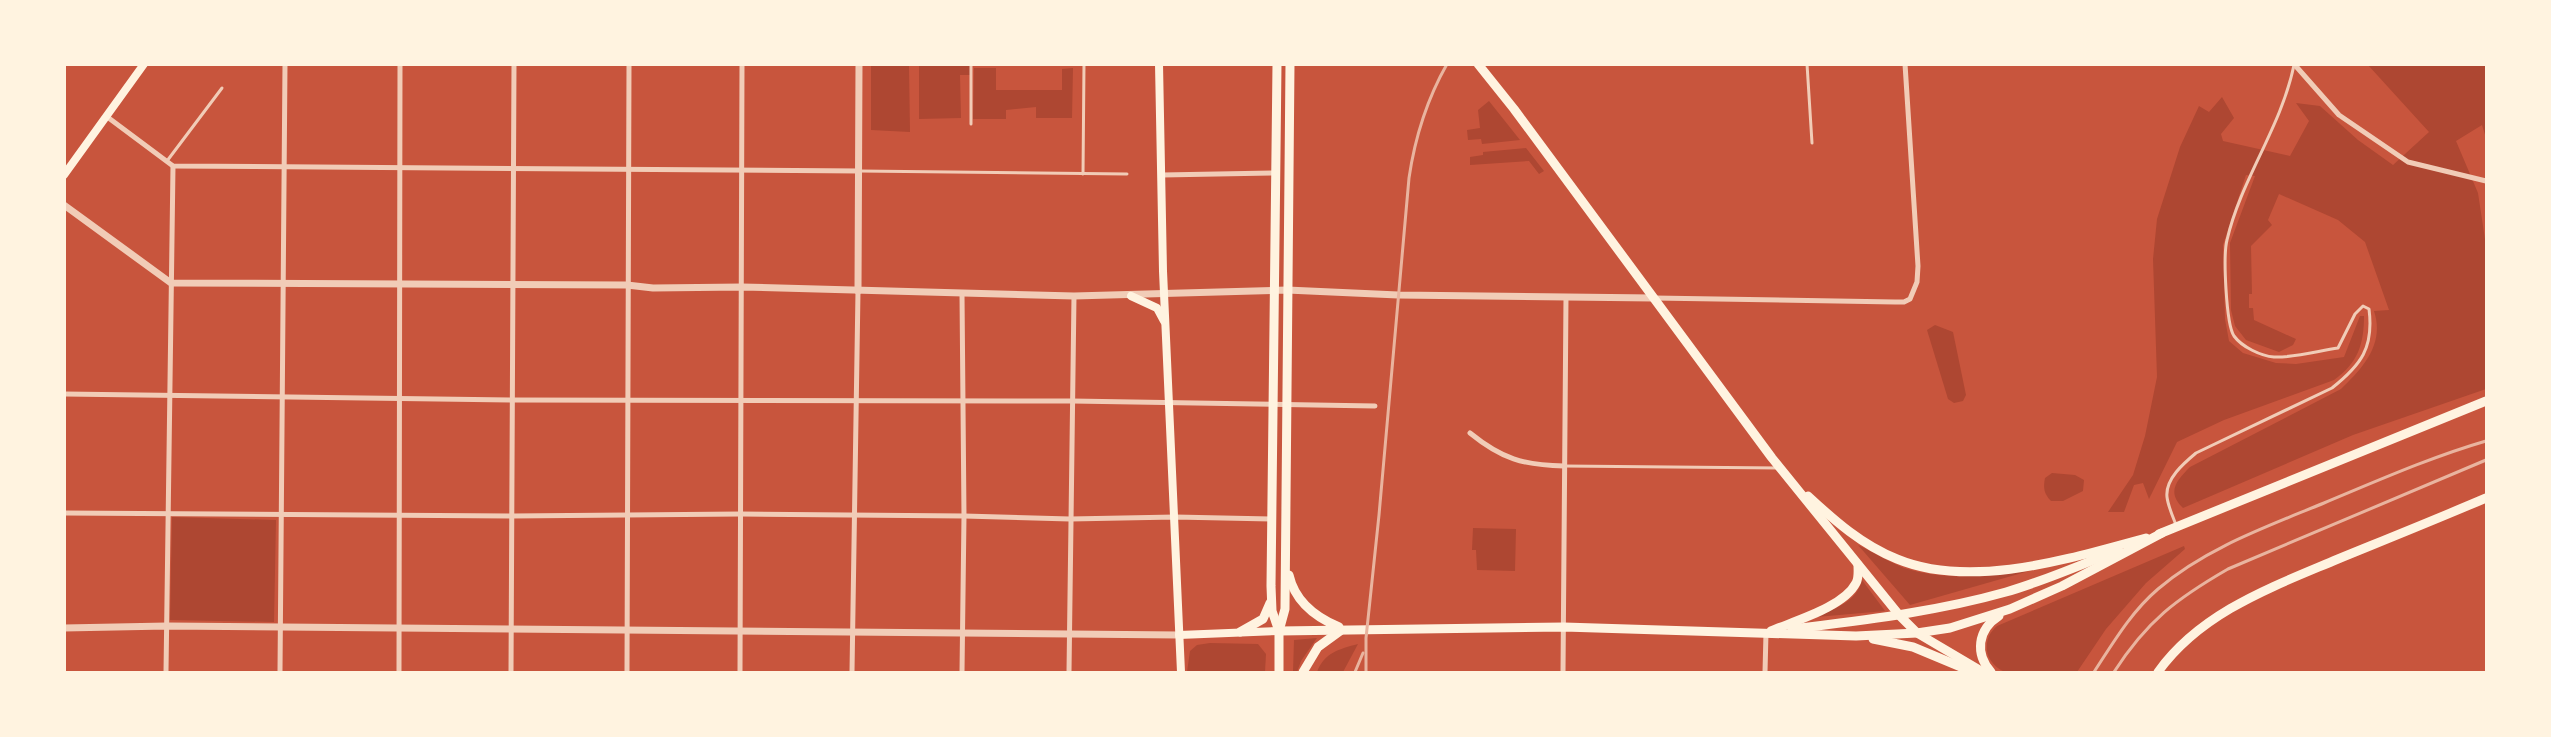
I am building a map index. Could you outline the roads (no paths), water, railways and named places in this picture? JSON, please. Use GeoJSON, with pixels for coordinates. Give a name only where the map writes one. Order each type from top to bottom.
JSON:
{"type":"FeatureCollection","features":[{"type":"Feature","properties":{"kind":"main road"},"geometry":{"type":"LineString","coordinates":[[64,175],[144,64]]}},
{"type":"Feature","properties":{"kind":"main road"},"geometry":{"type":"LineString","coordinates":[[1159,64],[1163,294],[1167,332],[1181,672]]}},
{"type":"Feature","properties":{"kind":"main road"},"geometry":{"type":"LineString","coordinates":[[1277,64],[1271,601],[1279,631]]}},
{"type":"Feature","properties":{"kind":"main road"},"geometry":{"type":"LineString","coordinates":[[1279,672],[1279,631],[1286,609],[1290,64]]}},
{"type":"Feature","properties":{"kind":"main road"},"geometry":{"type":"LineString","coordinates":[[1478,64],[1514,109],[1779,468],[1900,616],[1917,633],[1983,672]]}},
{"type":"Feature","properties":{"kind":"main road"},"geometry":{"type":"LineString","coordinates":[[1131,296],[1157,308],[1164,320],[1167,332]]}},
{"type":"Feature","properties":{"kind":"main road"},"geometry":{"type":"LineString","coordinates":[[1766,633],[1900,616],[2007,591],[2162,533],[2487,401]]}},
{"type":"Feature","properties":{"kind":"main road"},"geometry":{"type":"LineString","coordinates":[[1779,468],[1846,531],[1880,551],[1919,566],[1968,573],[2007,569],[2071,558],[2162,533]]}},
{"type":"Feature","properties":{"kind":"main road"},"geometry":{"type":"LineString","coordinates":[[2158,672],[2187,639],[2234,606],[2294,578],[2487,498]]}},
{"type":"Feature","properties":{"kind":"main road"},"geometry":{"type":"LineString","coordinates":[[1179,635],[1344,629],[1564,627],[1856,636],[1917,633],[1950,628],[2010,609],[2062,586],[2162,533]]}},
{"type":"Feature","properties":{"kind":"main road"},"geometry":{"type":"LineString","coordinates":[[1286,565],[1291,585],[1303,603],[1318,617],[1344,629]]}},
{"type":"Feature","properties":{"kind":"main road"},"geometry":{"type":"LineString","coordinates":[[1766,633],[1821,610],[1848,593],[1858,580],[1858,565]]}},
{"type":"Feature","properties":{"kind":"main road"},"geometry":{"type":"LineString","coordinates":[[1240,632],[1263,619],[1271,601]]}},
{"type":"Feature","properties":{"kind":"main road"},"geometry":{"type":"LineString","coordinates":[[1991,672],[1982,662],[1980,644],[1988,626],[2010,609]]}},
{"type":"Feature","properties":{"kind":"main road"},"geometry":{"type":"LineString","coordinates":[[1303,672],[1318,647],[1330,636],[1344,629]]}},
{"type":"Feature","properties":{"kind":"main road"},"geometry":{"type":"LineString","coordinates":[[1856,636],[1913,647],[1973,672]]}},
{"type":"Feature","properties":{"kind":"street"},"geometry":{"type":"LineString","coordinates":[[280,672],[281,283],[285,64]]}},
{"type":"Feature","properties":{"kind":"street"},"geometry":{"type":"LineString","coordinates":[[399,672],[400,64]]}},
{"type":"Feature","properties":{"kind":"street"},"geometry":{"type":"LineString","coordinates":[[511,672],[514,64]]}},
{"type":"Feature","properties":{"kind":"street"},"geometry":{"type":"LineString","coordinates":[[627,672],[626,400],[629,64]]}},
{"type":"Feature","properties":{"kind":"street"},"geometry":{"type":"LineString","coordinates":[[740,672],[742,64]]}},
{"type":"Feature","properties":{"kind":"street"},"geometry":{"type":"LineString","coordinates":[[852,672],[860,171],[859,64]]}},
{"type":"Feature","properties":{"kind":"street"},"geometry":{"type":"LineString","coordinates":[[64,205],[171,283],[627,285],[653,288],[742,287],[1074,296],[1287,290],[1904,302],[1910,299],[1917,282],[1918,266],[1905,64]]}},
{"type":"Feature","properties":{"kind":"street"},"geometry":{"type":"LineString","coordinates":[[2294,65],[2339,115],[2408,162],[2487,181]]}},
{"type":"Feature","properties":{"kind":"street"},"geometry":{"type":"LineString","coordinates":[[106,116],[172,166],[860,171]]}},
{"type":"Feature","properties":{"kind":"street"},"geometry":{"type":"LineString","coordinates":[[166,672],[172,166]]}},
{"type":"Feature","properties":{"kind":"street"},"geometry":{"type":"LineString","coordinates":[[1161,175],[1276,173]]}},
{"type":"Feature","properties":{"kind":"street"},"geometry":{"type":"LineString","coordinates":[[962,294],[964,516],[962,672]]}},
{"type":"Feature","properties":{"kind":"street"},"geometry":{"type":"LineString","coordinates":[[1069,672],[1074,296]]}},
{"type":"Feature","properties":{"kind":"street"},"geometry":{"type":"LineString","coordinates":[[1563,672],[1566,297]]}},
{"type":"Feature","properties":{"kind":"street"},"geometry":{"type":"LineString","coordinates":[[64,394],[742,402],[1072,401],[1375,405]]}},
{"type":"Feature","properties":{"kind":"street"},"geometry":{"type":"LineString","coordinates":[[1470,433],[1491,450],[1517,462],[1537,466],[1564,466]]}},
{"type":"Feature","properties":{"kind":"street"},"geometry":{"type":"LineString","coordinates":[[64,513],[512,516],[741,514],[1070,519],[1175,517],[1271,519]]}},
{"type":"Feature","properties":{"kind":"street"},"geometry":{"type":"LineString","coordinates":[[64,628],[167,626],[962,635],[1179,635]]}},
{"type":"Feature","properties":{"kind":"street"},"geometry":{"type":"LineString","coordinates":[[1765,672],[1766,633]]}},
{"type":"Feature","properties":{"kind":"lane"},"geometry":{"type":"LineString","coordinates":[[971,64],[971,124]]}},
{"type":"Feature","properties":{"kind":"lane"},"geometry":{"type":"LineString","coordinates":[[1083,174],[1084,64]]}},
{"type":"Feature","properties":{"kind":"lane"},"geometry":{"type":"LineString","coordinates":[[1807,64],[1812,143]]}},
{"type":"Feature","properties":{"kind":"lane"},"geometry":{"type":"LineString","coordinates":[[2177,527],[2167,496],[2176,472],[2187,460],[2196,453],[2332,388],[2351,373],[2364,357],[2370,337],[2368,309],[2363,306],[2355,314],[2338,348],[2272,357],[2246,346],[2234,335],[2229,321],[2226,242],[2247,178],[2263,153],[2289,91],[2294,65]]}},
{"type":"Feature","properties":{"kind":"lane"},"geometry":{"type":"LineString","coordinates":[[167,161],[222,88]]}},
{"type":"Feature","properties":{"kind":"lane"},"geometry":{"type":"LineString","coordinates":[[860,171],[1127,174]]}},
{"type":"Feature","properties":{"kind":"lane"},"geometry":{"type":"LineString","coordinates":[[1564,466],[1779,468]]}},
{"type":"Feature","properties":{"kind":"railway"},"geometry":{"type":"LineString","coordinates":[[1366,672],[1366,638],[1409,178],[1422,120],[1447,64]]}},
{"type":"Feature","properties":{"kind":"railway"},"geometry":{"type":"LineString","coordinates":[[2094,672],[2123,628],[2148,598],[2177,575],[2216,550],[2280,521],[2425,462],[2486,441]]}},
{"type":"Feature","properties":{"kind":"railway"},"geometry":{"type":"LineString","coordinates":[[2114,672],[2138,639],[2164,613],[2178,601],[2228,569],[2486,460]]}},
{"type":"Feature","properties":{"kind":"railway"},"geometry":{"type":"LineString","coordinates":[[1355,672],[1363,653]]}}]}
